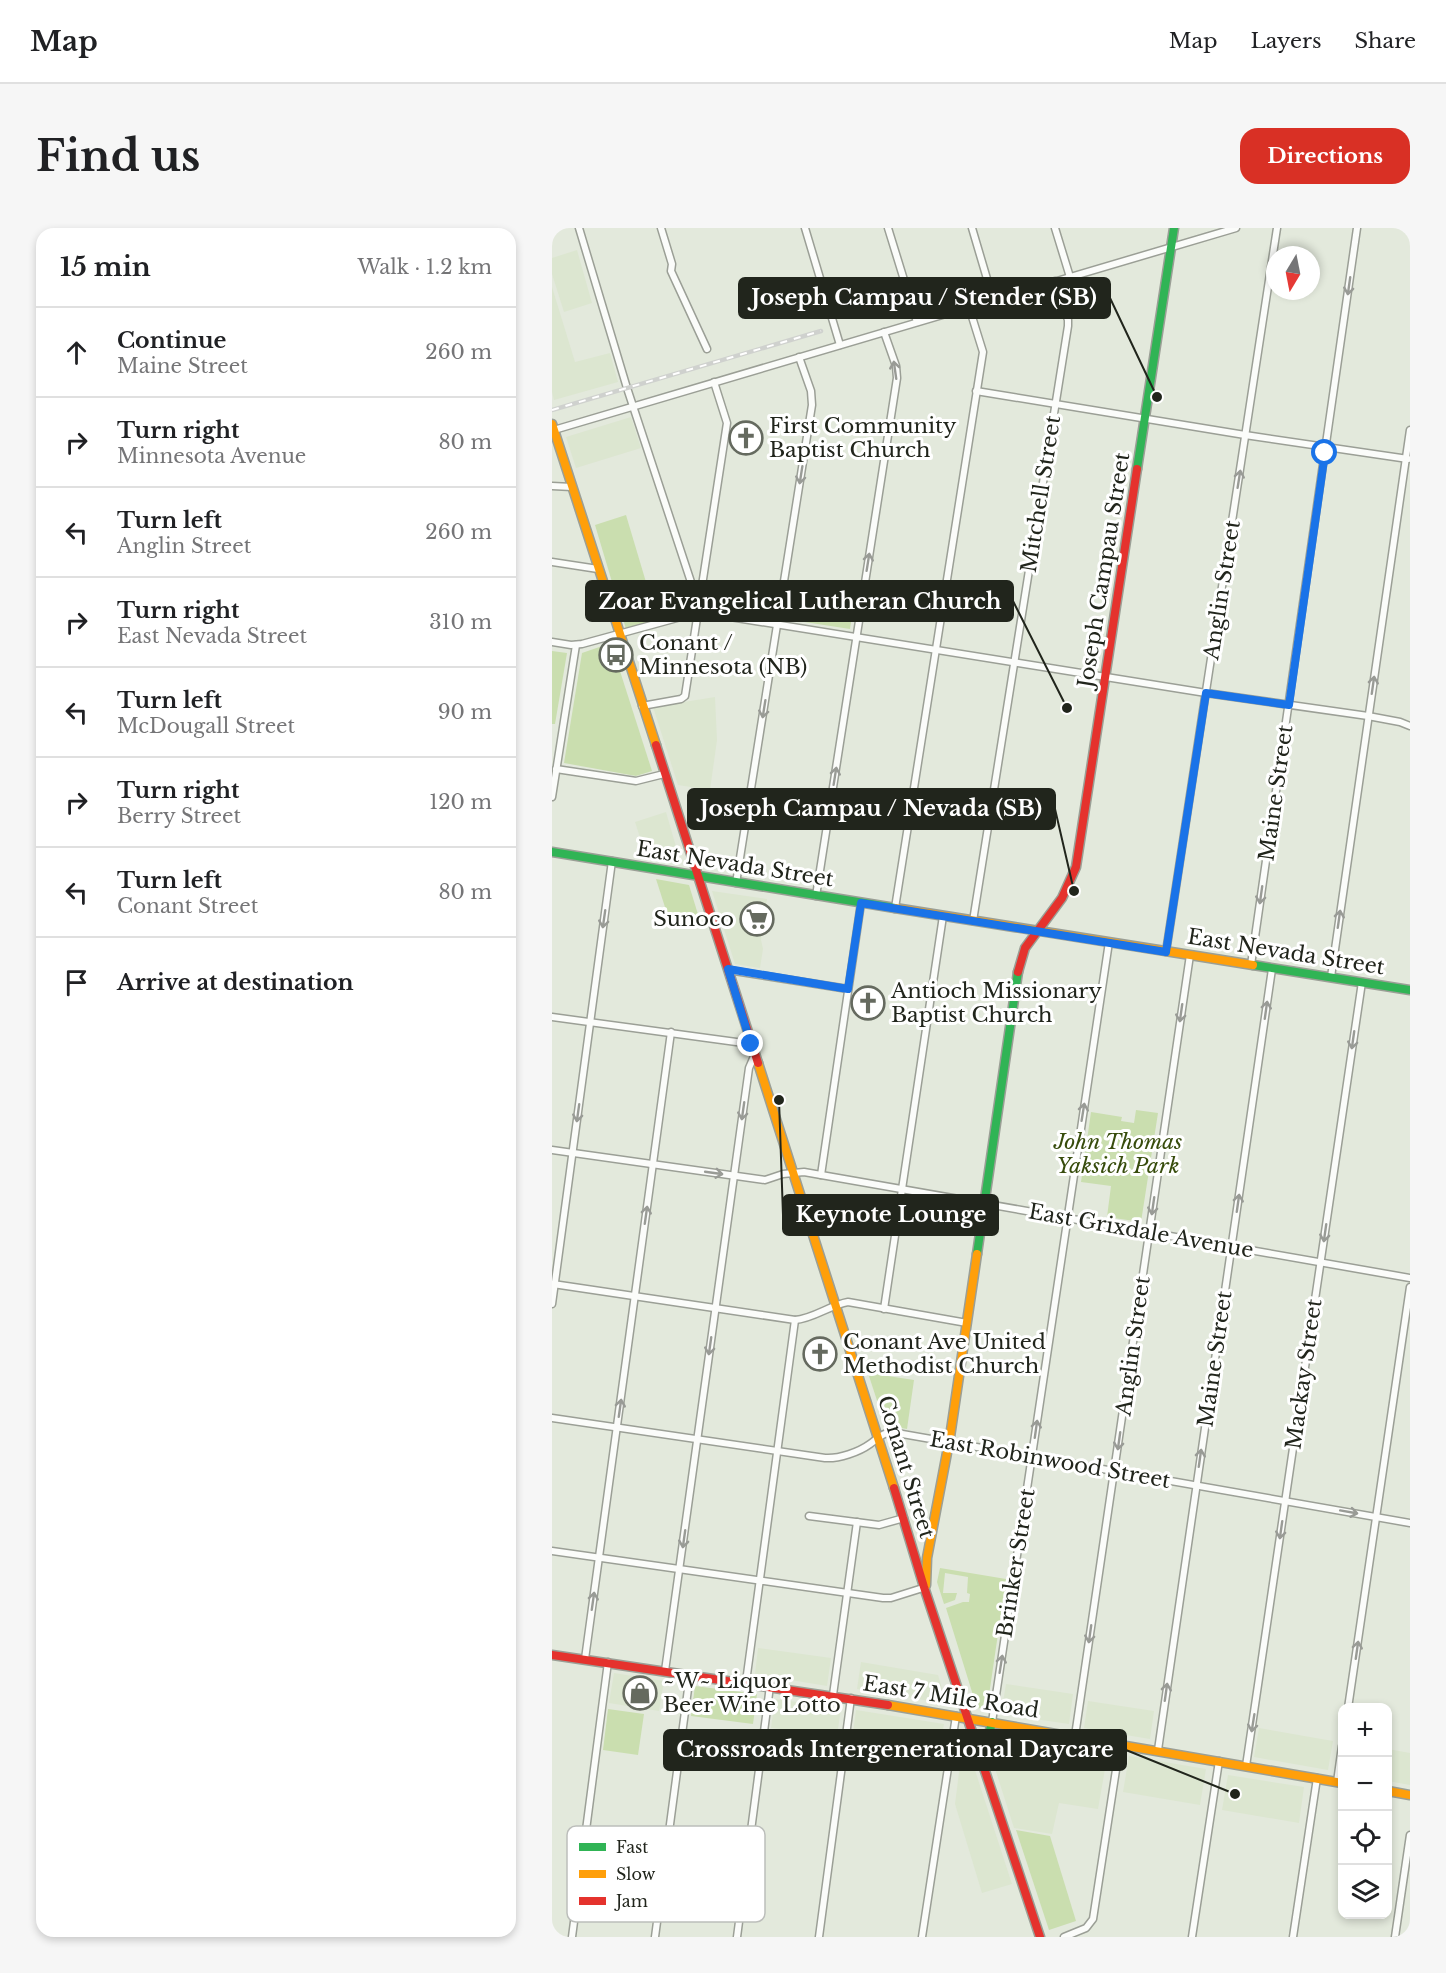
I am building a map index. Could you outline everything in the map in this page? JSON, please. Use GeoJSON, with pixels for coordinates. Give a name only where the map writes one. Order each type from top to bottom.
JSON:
{"type":"FeatureCollection","features":[{"type":"Feature","properties":{"kind":"street"},"geometry":{"type":"LineString","coordinates":[[579,228],[633,406],[691,582],[701,597]]}},
{"type":"Feature","properties":{"kind":"street"},"geometry":{"type":"LineString","coordinates":[[661,228],[672,264],[671,271],[707,349]]}},
{"type":"Feature","properties":{"kind":"street"},"geometry":{"type":"LineString","coordinates":[[805,228],[840,345]]}},
{"type":"Feature","properties":{"kind":"street"},"geometry":{"type":"LineString","coordinates":[[888,228],[917,322]]}},
{"type":"Feature","properties":{"kind":"street"},"geometry":{"type":"LineString","coordinates":[[972,228],[993,299]]}},
{"type":"Feature","properties":{"kind":"street"},"geometry":{"type":"LineString","coordinates":[[1055,228],[1070,277]]}},
{"type":"Feature","properties":{"kind":"street","name":"Joseph Campau Street"},"geometry":{"type":"LineString","coordinates":[[925,1588],[927,1558],[950,1443],[1019,962],[1022,952],[1035,931],[1052,912],[1076,871],[1174,228]]}},
{"type":"Feature","properties":{"kind":"street"},"geometry":{"type":"LineString","coordinates":[[553,427],[633,406],[1236,228]]}},
{"type":"Feature","properties":{"kind":"street","name":"Anglin Street"},"geometry":{"type":"LineString","coordinates":[[1166,952],[1277,228]]}},
{"type":"Feature","properties":{"kind":"street","name":"Maine Street"},"geometry":{"type":"LineString","coordinates":[[1251,965],[1357,228]]}},
{"type":"Feature","properties":{"kind":"street","name":"Mitchell Street"},"geometry":{"type":"LineString","coordinates":[[973,921],[1068,320],[1055,281]]}},
{"type":"Feature","properties":{"kind":"street"},"geometry":{"type":"LineString","coordinates":[[895,908],[982,347],[969,307]]}},
{"type":"Feature","properties":{"kind":"street"},"geometry":{"type":"LineString","coordinates":[[816,896],[897,378],[896,366],[884,332]]}},
{"type":"Feature","properties":{"kind":"street"},"geometry":{"type":"LineString","coordinates":[[736,883],[812,405],[811,392],[800,357]]}},
{"type":"Feature","properties":{"kind":"street"},"geometry":{"type":"LineString","coordinates":[[642,706],[681,699],[685,696],[727,423],[714,382]]}},
{"type":"Feature","properties":{"kind":"street"},"geometry":{"type":"LineString","coordinates":[[976,391],[1408,459]]}},
{"type":"Feature","properties":{"kind":"street","name":"Conant Street"},"geometry":{"type":"LineString","coordinates":[[553,427],[879,1437],[925,1588],[1041,1937]]}},
{"type":"Feature","properties":{"kind":"street"},"geometry":{"type":"LineString","coordinates":[[1331,977],[1408,459],[1410,430]]}},
{"type":"Feature","properties":{"kind":"street"},"geometry":{"type":"LineString","coordinates":[[552,486],[572,487]]}},
{"type":"Feature","properties":{"kind":"street"},"geometry":{"type":"LineString","coordinates":[[552,562],[598,569]]}},
{"type":"Feature","properties":{"kind":"street"},"geometry":{"type":"LineString","coordinates":[[552,642],[576,645],[699,612],[1206,693],[1368,716],[1410,726]]}},
{"type":"Feature","properties":{"kind":"street"},"geometry":{"type":"LineString","coordinates":[[552,797],[576,645]]}},
{"type":"Feature","properties":{"kind":"street"},"geometry":{"type":"LineString","coordinates":[[556,769],[636,781],[664,774]]}},
{"type":"Feature","properties":{"kind":"street","name":"East Nevada Street"},"geometry":{"type":"LineString","coordinates":[[552,852],[1190,956],[1410,989]]}},
{"type":"Feature","properties":{"kind":"street"},"geometry":{"type":"LineString","coordinates":[[552,1304],[612,861]]}},
{"type":"Feature","properties":{"kind":"street"},"geometry":{"type":"LineString","coordinates":[[821,1175],[861,903]]}},
{"type":"Feature","properties":{"kind":"street"},"geometry":{"type":"LineString","coordinates":[[885,1309],[943,916]]}},
{"type":"Feature","properties":{"kind":"street","name":"Brinker Street"},"geometry":{"type":"LineString","coordinates":[[992,1722],[1109,942]]}},
{"type":"Feature","properties":{"kind":"street","name":"Anglin Street"},"geometry":{"type":"LineString","coordinates":[[1075,1736],[1190,956]]}},
{"type":"Feature","properties":{"kind":"street"},"geometry":{"type":"LineString","coordinates":[[728,969],[848,989]]}},
{"type":"Feature","properties":{"kind":"street","name":"Maine Street"},"geometry":{"type":"LineString","coordinates":[[1158,1750],[1272,969]]}},
{"type":"Feature","properties":{"kind":"street","name":"Mackay Street"},"geometry":{"type":"LineString","coordinates":[[1246,1766],[1362,982]]}},
{"type":"Feature","properties":{"kind":"street"},"geometry":{"type":"LineString","coordinates":[[552,1017],[751,1044]]}},
{"type":"Feature","properties":{"kind":"street"},"geometry":{"type":"LineString","coordinates":[[585,1659],[671,1032]]}},
{"type":"Feature","properties":{"kind":"street"},"geometry":{"type":"LineString","coordinates":[[665,1671],[733,1176],[749,1068],[755,1054]]}},
{"type":"Feature","properties":{"kind":"street","name":"East Grixdale Avenue"},"geometry":{"type":"LineString","coordinates":[[552,1150],[765,1180],[804,1172],[1410,1278]]}},
{"type":"Feature","properties":{"kind":"street"},"geometry":{"type":"LineString","coordinates":[[553,1284],[795,1320],[803,1319],[836,1304],[848,1302],[967,1323]]}},
{"type":"Feature","properties":{"kind":"street"},"geometry":{"type":"LineString","coordinates":[[1349,1703],[1410,1287]]}},
{"type":"Feature","properties":{"kind":"street"},"geometry":{"type":"LineString","coordinates":[[746,1682],[795,1320]]}},
{"type":"Feature","properties":{"kind":"street","name":"East Robinwood Street"},"geometry":{"type":"LineString","coordinates":[[552,1419],[830,1459],[868,1445],[891,1432],[1410,1523]]}},
{"type":"Feature","properties":{"kind":"street"},"geometry":{"type":"LineString","coordinates":[[809,1516],[879,1525],[904,1518]]}},
{"type":"Feature","properties":{"kind":"street"},"geometry":{"type":"LineString","coordinates":[[834,1695],[857,1522]]}},
{"type":"Feature","properties":{"kind":"street"},"geometry":{"type":"LineString","coordinates":[[552,1551],[887,1599],[925,1588]]}},
{"type":"Feature","properties":{"kind":"street","name":"East 7 Mile Road"},"geometry":{"type":"LineString","coordinates":[[552,1654],[834,1695],[1338,1782]]}},
{"type":"Feature","properties":{"kind":"street"},"geometry":{"type":"LineString","coordinates":[[587,1826],[608,1662]]}},
{"type":"Feature","properties":{"kind":"street"},"geometry":{"type":"LineString","coordinates":[[670,1826],[690,1674]]}},
{"type":"Feature","properties":{"kind":"street"},"geometry":{"type":"LineString","coordinates":[[752,1826],[770,1686]]}},
{"type":"Feature","properties":{"kind":"street"},"geometry":{"type":"LineString","coordinates":[[819,1937],[850,1698]]}},
{"type":"Feature","properties":{"kind":"street"},"geometry":{"type":"LineString","coordinates":[[922,1937],[956,1716]]}},
{"type":"Feature","properties":{"kind":"street"},"geometry":{"type":"LineString","coordinates":[[983,1760],[992,1722]]}},
{"type":"Feature","properties":{"kind":"street"},"geometry":{"type":"LineString","coordinates":[[1064,1937],[1086,1928],[1093,1919],[1120,1744]]}},
{"type":"Feature","properties":{"kind":"street"},"geometry":{"type":"LineString","coordinates":[[1192,1937],[1219,1761]]}},
{"type":"Feature","properties":{"kind":"street"},"geometry":{"type":"LineString","coordinates":[[1293,1937],[1317,1778]]}},
{"type":"Feature","properties":{"kind":"street"},"geometry":{"type":"LineString","coordinates":[[1392,1792],[1410,1795]]}},
{"type":"Feature","properties":{"kind":"street"},"geometry":{"type":"LineString","coordinates":[[1395,1937],[1410,1835]]}},
{"type":"Feature","properties":{"kind":"street"},"geometry":{"type":"LineString","coordinates":[[572,1937],[574,1922]]}},
{"type":"Feature","properties":{"kind":"street"},"geometry":{"type":"LineString","coordinates":[[655,1937],[657,1922]]}},
{"type":"Feature","properties":{"kind":"street"},"geometry":{"type":"LineString","coordinates":[[737,1937],[739,1922]]}},
{"type":"Feature","properties":{"kind":"shaded area"},"geometry":{"type":"Polygon","coordinates":[[[577,250],[592,303],[564,312],[552,274],[552,258],[577,250]]]}},
{"type":"Feature","properties":{"kind":"shaded area"},"geometry":{"type":"Polygon","coordinates":[[[552,287],[575,362],[610,353],[618,382],[554,400],[552,392],[552,287]]]}},
{"type":"Feature","properties":{"kind":"shaded area"},"geometry":{"type":"Polygon","coordinates":[[[631,417],[641,448],[576,468],[566,437],[631,417]]]}},
{"type":"Feature","properties":{"kind":"shaded area"},"geometry":{"type":"Polygon","coordinates":[[[715,697],[717,740],[710,790],[678,785],[653,707],[715,697]]]}},
{"type":"Feature","properties":{"kind":"shaded area"},"geometry":{"type":"Polygon","coordinates":[[[666,812],[681,864],[647,859],[635,822],[666,812]]]}},
{"type":"Feature","properties":{"kind":"shaded area"},"geometry":{"type":"Polygon","coordinates":[[[712,891],[767,899],[761,940],[763,949],[760,968],[735,964],[712,891]]]}},
{"type":"Feature","properties":{"kind":"shaded area"},"geometry":{"type":"Polygon","coordinates":[[[758,1648],[831,1658],[827,1686],[755,1674],[758,1648]]]}},
{"type":"Feature","properties":{"kind":"shaded area"},"geometry":{"type":"Polygon","coordinates":[[[861,1662],[938,1675],[944,1695],[942,1703],[857,1689],[861,1662]]]}},
{"type":"Feature","properties":{"kind":"shaded area"},"geometry":{"type":"Polygon","coordinates":[[[614,1673],[664,1681],[659,1711],[609,1703],[614,1673]]]}},
{"type":"Feature","properties":{"kind":"shaded area"},"geometry":{"type":"Polygon","coordinates":[[[1006,1684],[1073,1694],[1069,1724],[1001,1714],[1006,1684]]]}},
{"type":"Feature","properties":{"kind":"shaded area"},"geometry":{"type":"Polygon","coordinates":[[[775,1699],[841,1708],[837,1736],[771,1728],[775,1699]]]}},
{"type":"Feature","properties":{"kind":"shaded area"},"geometry":{"type":"Polygon","coordinates":[[[1088,1701],[1154,1711],[1150,1739],[1084,1728],[1088,1701]]]}},
{"type":"Feature","properties":{"kind":"shaded area"},"geometry":{"type":"Polygon","coordinates":[[[856,1710],[944,1724],[938,1759],[890,1752],[890,1746],[852,1741],[856,1710]]]}},
{"type":"Feature","properties":{"kind":"shaded area"},"geometry":{"type":"Polygon","coordinates":[[[1259,1728],[1333,1741],[1328,1770],[1254,1757],[1259,1728]]]}},
{"type":"Feature","properties":{"kind":"shaded area"},"geometry":{"type":"Polygon","coordinates":[[[995,1733],[1108,1752],[1098,1809],[1059,1803],[1052,1834],[1014,1828],[991,1756],[995,1733]]]}},
{"type":"Feature","properties":{"kind":"shaded area"},"geometry":{"type":"Polygon","coordinates":[[[1392,1750],[1410,1753],[1410,1785],[1392,1782],[1392,1750]]]}},
{"type":"Feature","properties":{"kind":"shaded area"},"geometry":{"type":"Polygon","coordinates":[[[1129,1756],[1206,1769],[1200,1805],[1123,1792],[1129,1756]]]}},
{"type":"Feature","properties":{"kind":"shaded area"},"geometry":{"type":"Polygon","coordinates":[[[972,1761],[1012,1884],[982,1893],[955,1804],[960,1765],[972,1761]]]}},
{"type":"Feature","properties":{"kind":"shaded area"},"geometry":{"type":"Polygon","coordinates":[[[1228,1775],[1304,1787],[1299,1823],[1222,1810],[1228,1775]]]}},
{"type":"Feature","properties":{"kind":"green space"},"geometry":{"type":"Polygon","coordinates":[[[626,515],[657,619],[626,629],[595,525],[626,515]]]}},
{"type":"Feature","properties":{"kind":"green space"},"geometry":{"type":"Polygon","coordinates":[[[825,588],[855,593],[850,629],[785,619],[790,589],[824,594],[825,588]]]}},
{"type":"Feature","properties":{"kind":"green space"},"geometry":{"type":"Polygon","coordinates":[[[611,643],[652,771],[636,776],[564,763],[582,653],[611,643]]]}},
{"type":"Feature","properties":{"kind":"green space"},"geometry":{"type":"Polygon","coordinates":[[[552,651],[567,653],[555,724],[552,724],[552,651]]]}},
{"type":"Feature","properties":{"kind":"green space"},"geometry":{"type":"Polygon","coordinates":[[[656,879],[689,885],[700,921],[672,929],[656,879]]]}},
{"type":"Feature","properties":{"kind":"green space","name":"John Thomas Yaksich Park"},"geometry":{"type":"Polygon","coordinates":[[[1136,1110],[1158,1113],[1141,1222],[1107,1217],[1111,1186],[1081,1182],[1091,1112],[1122,1117],[1121,1121],[1134,1123],[1136,1110]]]}},
{"type":"Feature","properties":{"kind":"green space"},"geometry":{"type":"Polygon","coordinates":[[[868,1373],[914,1380],[907,1429],[885,1425],[868,1373]]]}},
{"type":"Feature","properties":{"kind":"green space"},"geometry":{"type":"Polygon","coordinates":[[[940,1568],[1006,1579],[987,1709],[977,1708],[946,1608],[969,1602],[968,1577],[945,1573],[943,1593],[957,1593],[955,1600],[944,1604],[937,1582],[940,1568]]]}},
{"type":"Feature","properties":{"kind":"green space"},"geometry":{"type":"Polygon","coordinates":[[[695,1686],[757,1694],[753,1724],[691,1716],[695,1686]]]}},
{"type":"Feature","properties":{"kind":"green space"},"geometry":{"type":"Polygon","coordinates":[[[608,1709],[644,1714],[638,1755],[603,1750],[608,1709]]]}},
{"type":"Feature","properties":{"kind":"green space"},"geometry":{"type":"Polygon","coordinates":[[[1016,1830],[1050,1836],[1076,1921],[1049,1930],[1016,1830]]]}},
{"type":"Feature","properties":{"kind":"railway"},"geometry":{"type":"LineString","coordinates":[[552,410],[821,331]]}},
{"type":"Feature","properties":{"kind":"traffic: fast"},"geometry":{"type":"LineString","coordinates":[[1137,469],[1174,228]]}},
{"type":"Feature","properties":{"kind":"traffic: fast"},"geometry":{"type":"LineString","coordinates":[[552,852],[895,908]]}},
{"type":"Feature","properties":{"kind":"traffic: fast"},"geometry":{"type":"LineString","coordinates":[[1253,965],[1410,990]]}},
{"type":"Feature","properties":{"kind":"traffic: fast"},"geometry":{"type":"LineString","coordinates":[[977,1254],[1018,972]]}},
{"type":"Feature","properties":{"kind":"traffic: fast"},"geometry":{"type":"LineString","coordinates":[[983,1760],[992,1722]]}},
{"type":"Feature","properties":{"kind":"traffic: slow"},"geometry":{"type":"LineString","coordinates":[[552,424],[656,745]]}},
{"type":"Feature","properties":{"kind":"traffic: slow"},"geometry":{"type":"LineString","coordinates":[[895,908],[1253,965]]}},
{"type":"Feature","properties":{"kind":"traffic: slow"},"geometry":{"type":"LineString","coordinates":[[758,1063],[894,1488]]}},
{"type":"Feature","properties":{"kind":"traffic: slow"},"geometry":{"type":"LineString","coordinates":[[926,1585],[927,1558],[950,1437],[977,1254]]}},
{"type":"Feature","properties":{"kind":"traffic: slow"},"geometry":{"type":"LineString","coordinates":[[888,1705],[1338,1782]]}},
{"type":"Feature","properties":{"kind":"traffic: slow"},"geometry":{"type":"LineString","coordinates":[[1392,1792],[1410,1795]]}},
{"type":"Feature","properties":{"kind":"traffic: jam"},"geometry":{"type":"LineString","coordinates":[[1018,972],[1025,948],[1062,898],[1076,867],[1137,469]]}},
{"type":"Feature","properties":{"kind":"traffic: jam"},"geometry":{"type":"LineString","coordinates":[[656,745],[758,1063]]}},
{"type":"Feature","properties":{"kind":"traffic: jam"},"geometry":{"type":"LineString","coordinates":[[894,1488],[924,1587],[1040,1937]]}},
{"type":"Feature","properties":{"kind":"traffic: jam"},"geometry":{"type":"LineString","coordinates":[[552,1655],[888,1705]]}},
{"type":"Feature","properties":{"kind":"place","name":"Joseph Campau / Stender (SB)"},"geometry":{"type":"Point","coordinates":[1157,397]}},
{"type":"Feature","properties":{"kind":"place","name":"First Community Baptist Church"},"geometry":{"type":"Point","coordinates":[746,438]}},
{"type":"Feature","properties":{"kind":"place","name":"Conant / Minnesota (NB)"},"geometry":{"type":"Point","coordinates":[616,655]}},
{"type":"Feature","properties":{"kind":"place","name":"Zoar Evangelical Lutheran Church"},"geometry":{"type":"Point","coordinates":[1067,708]}},
{"type":"Feature","properties":{"kind":"place","name":"Joseph Campau / Nevada (SB)"},"geometry":{"type":"Point","coordinates":[1074,891]}},
{"type":"Feature","properties":{"kind":"place","name":"Sunoco"},"geometry":{"type":"Point","coordinates":[757,919]}},
{"type":"Feature","properties":{"kind":"place","name":"Antioch Missionary Baptist Church"},"geometry":{"type":"Point","coordinates":[868,1003]}},
{"type":"Feature","properties":{"kind":"place","name":"Keynote Lounge"},"geometry":{"type":"Point","coordinates":[779,1100]}},
{"type":"Feature","properties":{"kind":"place","name":"Conant Ave United Methodist Church"},"geometry":{"type":"Point","coordinates":[820,1354]}},
{"type":"Feature","properties":{"kind":"place","name":"~W~ Liquor Beer Wine Lotto"},"geometry":{"type":"Point","coordinates":[640,1693]}},
{"type":"Feature","properties":{"kind":"place","name":"Crossroads Intergenerational Daycare"},"geometry":{"type":"Point","coordinates":[1235,1794]}},
{"type":"Feature","properties":{"kind":"route"},"geometry":{"type":"LineString","coordinates":[[751,1044],[728,969],[848,989],[861,903],[1166,952],[1206,693],[1289,705],[1325,453]]}}]}
